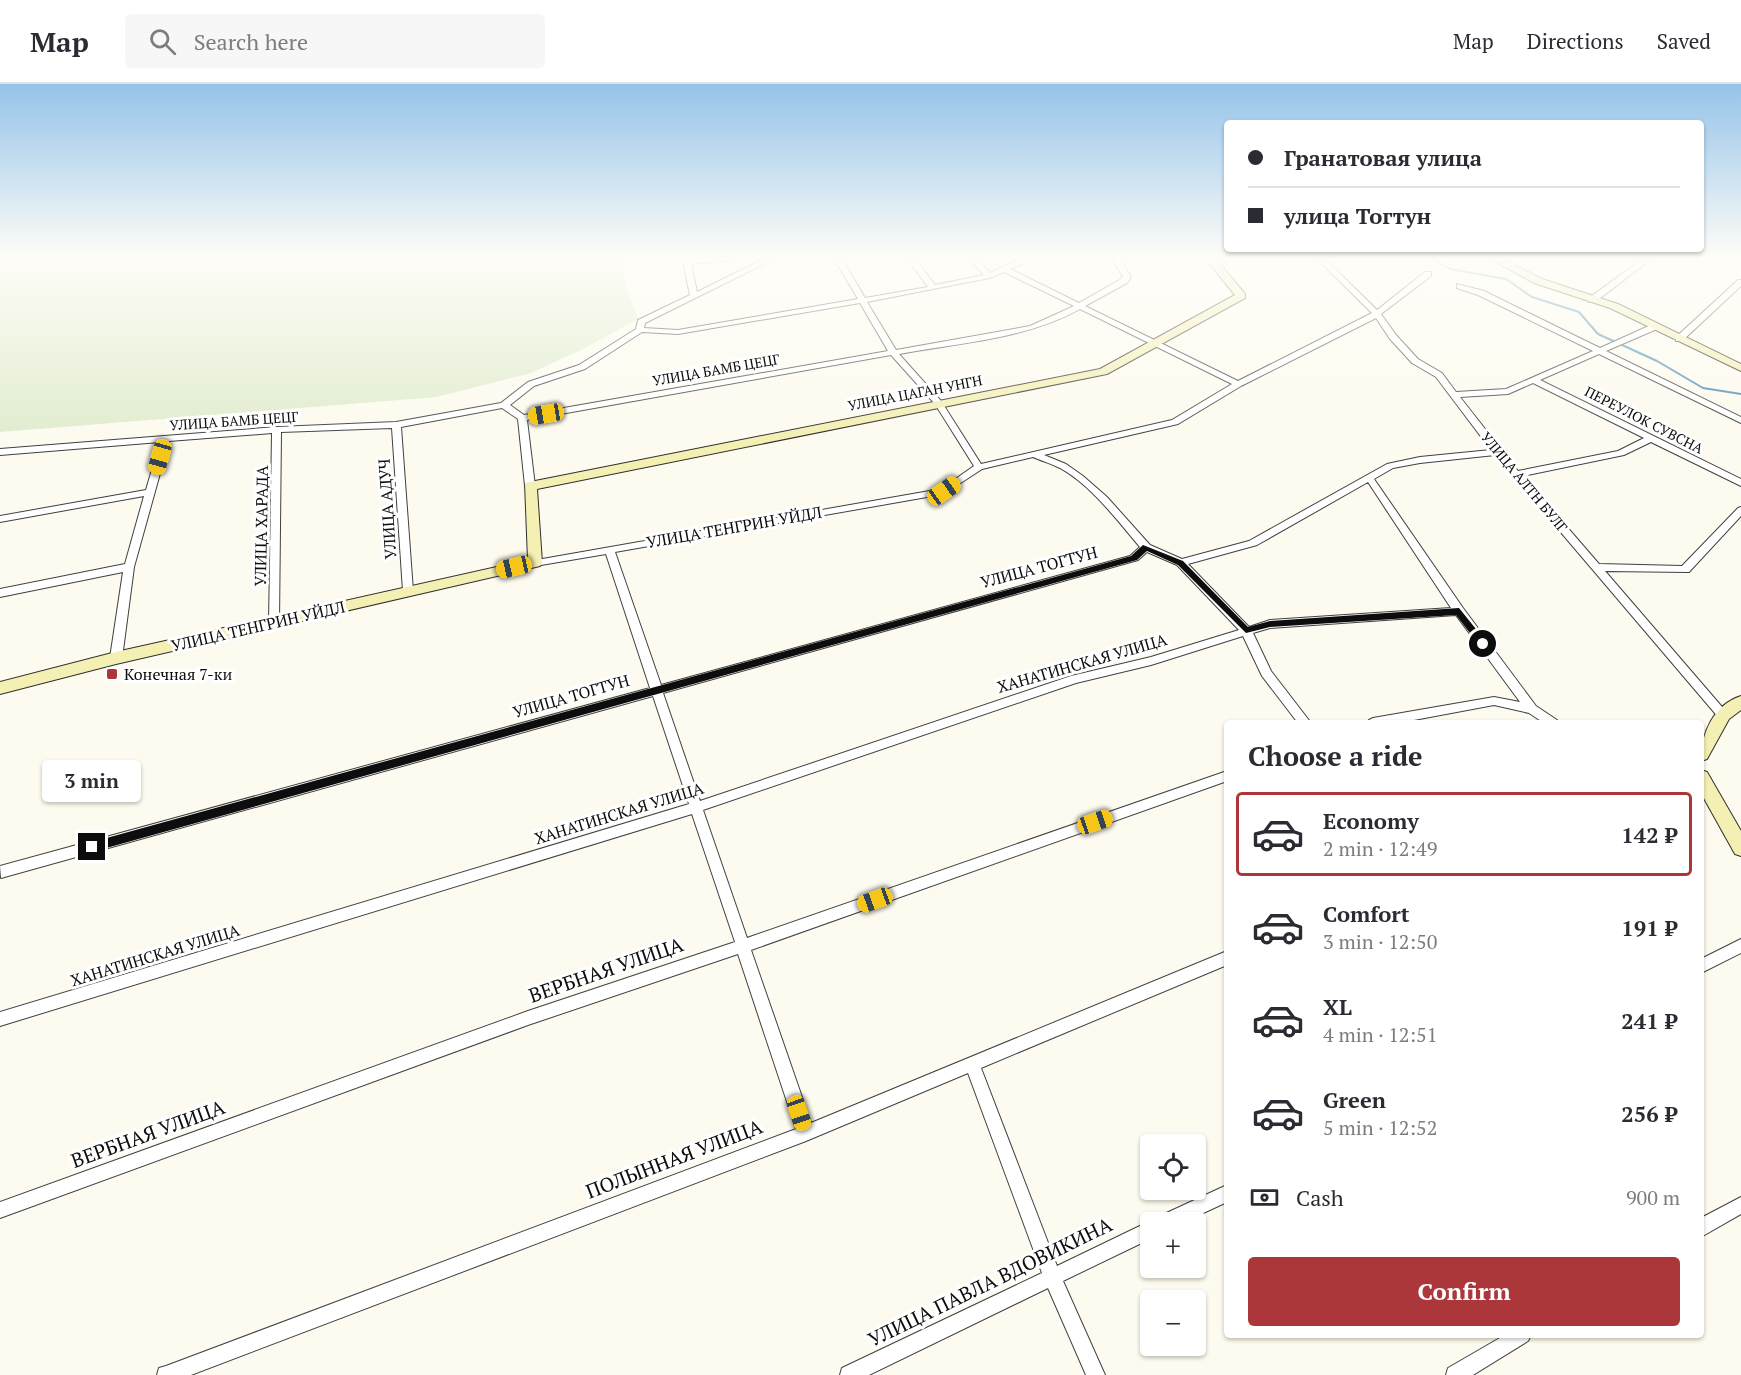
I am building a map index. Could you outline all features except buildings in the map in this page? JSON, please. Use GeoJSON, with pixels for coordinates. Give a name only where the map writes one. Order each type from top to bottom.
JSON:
{"type":"FeatureCollection","features":[{"type":"Feature","properties":{"kind":"street"},"geometry":{"type":"LineString","coordinates":[[640,330],[641,322],[650,317]]}},
{"type":"Feature","properties":{"kind":"street"},"geometry":{"type":"LineString","coordinates":[[535,562],[530,486],[522,418],[504,405],[531,384],[582,367],[640,330],[678,332],[763,317]]}},
{"type":"Feature","properties":{"kind":"street"},"geometry":{"type":"LineString","coordinates":[[872,317],[893,352],[938,403],[979,467]]}},
{"type":"Feature","properties":{"kind":"street","name":"УЛИЦА БАМБ ЦЕЦГ"},"geometry":{"type":"LineString","coordinates":[[522,418],[1032,328],[1054,317]]}},
{"type":"Feature","properties":{"kind":"street"},"geometry":{"type":"LineString","coordinates":[[1103,317],[1238,384]]}},
{"type":"Feature","properties":{"kind":"street","name":"УЛИЦА ЦАГАН УНГН"},"geometry":{"type":"LineString","coordinates":[[530,486],[1103,372],[1157,345],[1205,317]]}},
{"type":"Feature","properties":{"kind":"street","name":"УЛИЦА ТЕНГРИН УЙДЛ"},"geometry":{"type":"LineString","coordinates":[[0,688],[116,658],[535,562],[944,491],[979,467],[1175,422],[1238,384],[1371,317]]}},
{"type":"Feature","properties":{"kind":"street","name":"УЛИЦА АЛТН БУЛГ"},"geometry":{"type":"LineString","coordinates":[[1379,317],[1393,337],[1415,361],[1439,375],[1497,452],[1723,715]]}},
{"type":"Feature","properties":{"kind":"street"},"geometry":{"type":"LineString","coordinates":[[1529,317],[1741,420]]}},
{"type":"Feature","properties":{"kind":"street"},"geometry":{"type":"LineString","coordinates":[[1635,317],[1741,368]]}},
{"type":"Feature","properties":{"kind":"street"},"geometry":{"type":"LineString","coordinates":[[1679,339],[1703,317]]}},
{"type":"Feature","properties":{"kind":"street"},"geometry":{"type":"LineString","coordinates":[[1456,395],[1508,391],[1654,327]]}},
{"type":"Feature","properties":{"kind":"street","name":"ПЕРЕУЛОК СУВСНА"},"geometry":{"type":"LineString","coordinates":[[1535,381],[1741,483]]}},
{"type":"Feature","properties":{"kind":"street","name":"УЛИЦА БАМБ ЦЕЦГ"},"geometry":{"type":"LineString","coordinates":[[0,452],[277,430],[396,425],[504,405]]}},
{"type":"Feature","properties":{"kind":"street","name":"УЛИЦА АДУЧ"},"geometry":{"type":"LineString","coordinates":[[396,425],[408,591]]}},
{"type":"Feature","properties":{"kind":"street","name":"УЛИЦА ХАРАДА"},"geometry":{"type":"LineString","coordinates":[[274,623],[277,430]]}},
{"type":"Feature","properties":{"kind":"street"},"geometry":{"type":"LineString","coordinates":[[1518,474],[1621,453],[1650,438]]}},
{"type":"Feature","properties":{"kind":"street"},"geometry":{"type":"LineString","coordinates":[[116,658],[129,567],[165,440]]}},
{"type":"Feature","properties":{"kind":"street"},"geometry":{"type":"LineString","coordinates":[[1180,563],[1253,543],[1390,466],[1470,453],[1497,452]]}},
{"type":"Feature","properties":{"kind":"street"},"geometry":{"type":"LineString","coordinates":[[1036,455],[1063,466],[1080,478],[1104,499],[1146,547],[1180,563],[1246,630],[1266,672],[1303,720]]}},
{"type":"Feature","properties":{"kind":"street"},"geometry":{"type":"LineString","coordinates":[[1370,479],[1459,611],[1533,709],[1549,720]]}},
{"type":"Feature","properties":{"kind":"street"},"geometry":{"type":"LineString","coordinates":[[0,519],[150,492]]}},
{"type":"Feature","properties":{"kind":"street"},"geometry":{"type":"LineString","coordinates":[[1596,567],[1685,570],[1741,510]]}},
{"type":"Feature","properties":{"kind":"street","name":"УЛИЦА ТОГТУН"},"geometry":{"type":"LineString","coordinates":[[0,875],[655,690],[1134,558],[1146,547]]}},
{"type":"Feature","properties":{"kind":"street"},"geometry":{"type":"LineString","coordinates":[[609,549],[806,1133]]}},
{"type":"Feature","properties":{"kind":"street"},"geometry":{"type":"LineString","coordinates":[[0,593],[129,567]]}},
{"type":"Feature","properties":{"kind":"street","name":"ХАНАТИНСКАЯ УЛИЦА"},"geometry":{"type":"LineString","coordinates":[[0,1019],[697,807],[1074,679],[1151,661],[1246,630],[1270,624],[1459,611]]}},
{"type":"Feature","properties":{"kind":"street"},"geometry":{"type":"LineString","coordinates":[[1390,720],[1494,701],[1533,709]]}},
{"type":"Feature","properties":{"kind":"street"},"geometry":{"type":"LineString","coordinates":[[1704,747],[1723,715],[1741,702]]}},
{"type":"Feature","properties":{"kind":"street","name":"ВЕРБНАЯ УЛИЦА"},"geometry":{"type":"LineString","coordinates":[[0,1210],[528,1018],[743,946],[1224,777]]}},
{"type":"Feature","properties":{"kind":"street"},"geometry":{"type":"LineString","coordinates":[[1704,782],[1741,848]]}},
{"type":"Feature","properties":{"kind":"street"},"geometry":{"type":"LineString","coordinates":[[1704,964],[1741,946]]}},
{"type":"Feature","properties":{"kind":"street","name":"ПОЛЫННАЯ УЛИЦА"},"geometry":{"type":"LineString","coordinates":[[166,1375],[806,1133],[1224,959]]}},
{"type":"Feature","properties":{"kind":"street"},"geometry":{"type":"LineString","coordinates":[[972,1064],[1052,1277],[1096,1375]]}},
{"type":"Feature","properties":{"kind":"street"},"geometry":{"type":"LineString","coordinates":[[1187,1212],[1224,1194]]}},
{"type":"Feature","properties":{"kind":"street"},"geometry":{"type":"LineString","coordinates":[[1704,1226],[1741,1204]]}},
{"type":"Feature","properties":{"kind":"street","name":"УЛИЦА ПАВЛА ВДОВИКИНА"},"geometry":{"type":"LineString","coordinates":[[849,1375],[1140,1235]]}},
{"type":"Feature","properties":{"kind":"street"},"geometry":{"type":"LineString","coordinates":[[1455,1375],[1517,1338]]}},
{"type":"Feature","properties":{"kind":"green space"},"geometry":{"type":"Polygon","coordinates":[[[0,317],[638,319],[585,348],[531,373],[437,397],[0,432],[0,317]]]}},
{"type":"Feature","properties":{"kind":"waterway"},"geometry":{"type":"LineString","coordinates":[[1584,317],[1598,334],[1657,361],[1703,388],[1741,394]]}},
{"type":"Feature","properties":{"kind":"place","name":"Конечная 7-ки"},"geometry":{"type":"Point","coordinates":[112,674]}},
{"type":"Feature","properties":{"kind":"route"},"geometry":{"type":"LineString","coordinates":[[92,847],[1134,558],[1146,547],[1180,563],[1246,630],[1270,624],[1459,611],[1483,644]]}}]}
